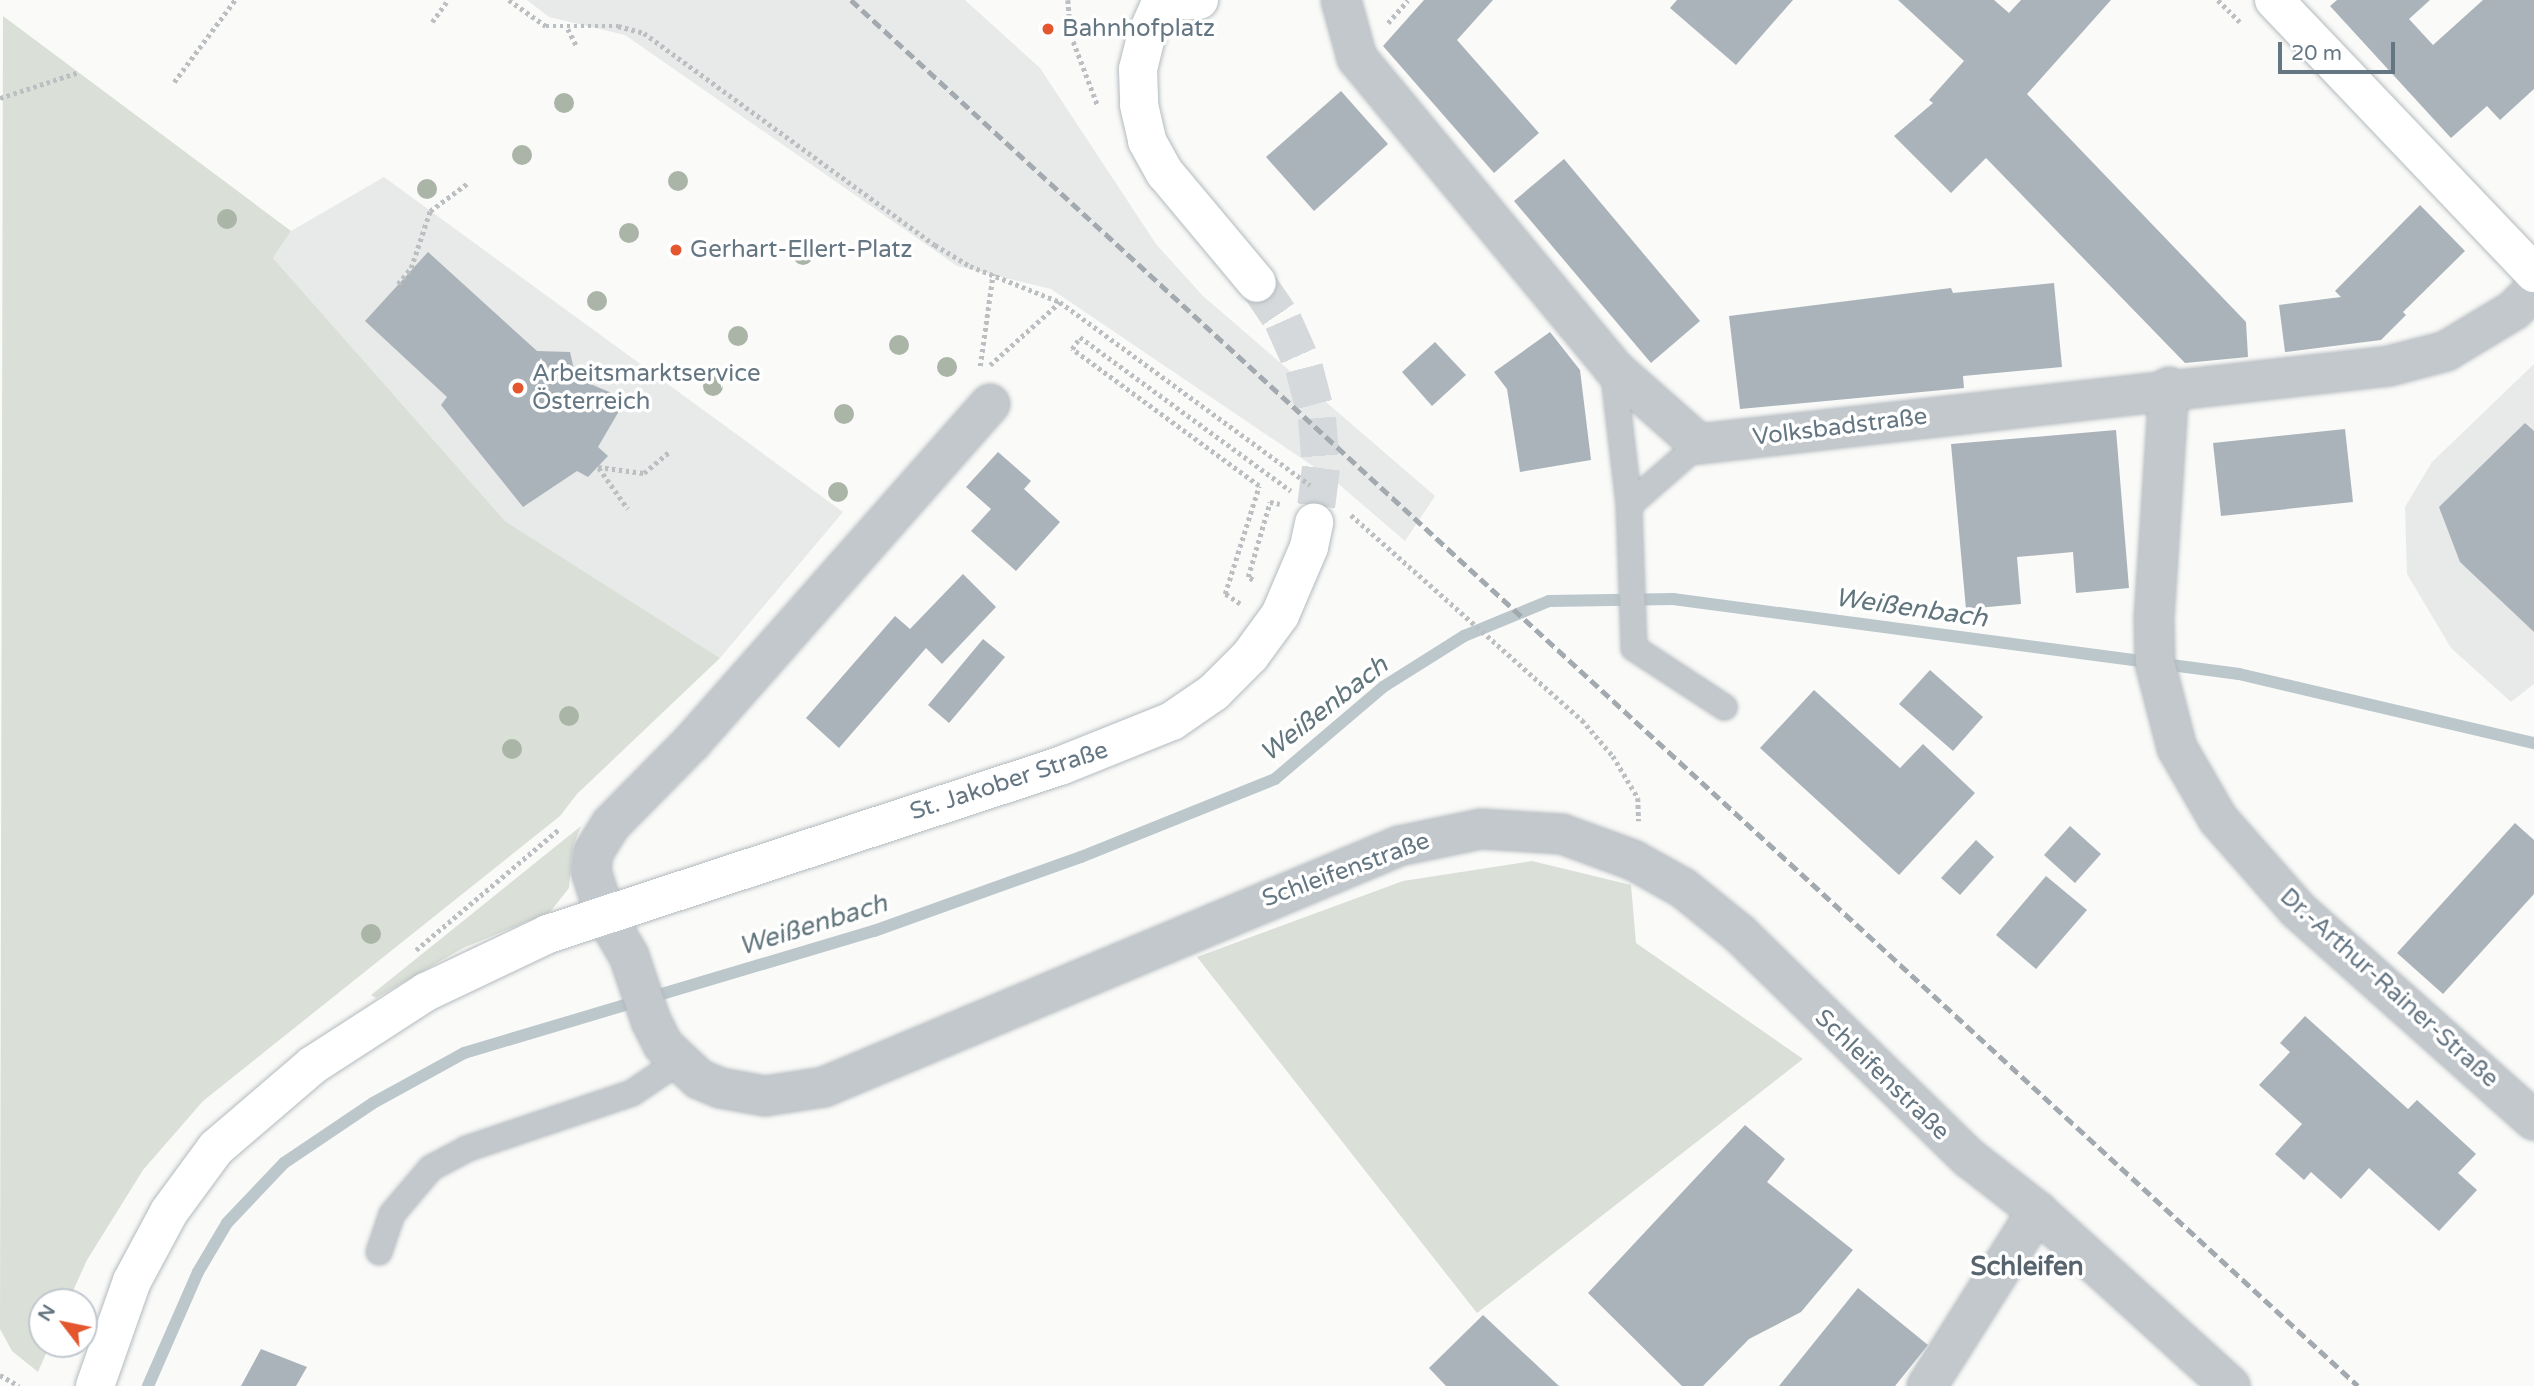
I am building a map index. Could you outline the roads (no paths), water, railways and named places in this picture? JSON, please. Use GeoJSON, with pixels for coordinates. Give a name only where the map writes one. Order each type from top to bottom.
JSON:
{"type":"FeatureCollection","features":[{"type":"Feature","properties":{"kind":"main road"},"geometry":{"type":"LineString","coordinates":[[1162,0],[1147,33],[1138,69],[1139,105],[1147,141],[1165,173],[1257,283]]}},
{"type":"Feature","properties":{"kind":"main road"},"geometry":{"type":"LineString","coordinates":[[1173,0],[1199,0]]}},
{"type":"Feature","properties":{"kind":"main road"},"geometry":{"type":"LineString","coordinates":[[2274,0],[2534,273]]}},
{"type":"Feature","properties":{"kind":"main road","name":"St. Jakober Straße"},"geometry":{"type":"LineString","coordinates":[[95,1386],[132,1281],[169,1212],[216,1148],[259,1107],[368,1026],[426,992],[548,934],[1060,766],[1172,721],[1214,692],[1265,636],[1292,592],[1317,504]]}},
{"type":"Feature","properties":{"kind":"street"},"geometry":{"type":"LineString","coordinates":[[1341,0],[1357,58],[1613,368],[1699,444]]}},
{"type":"Feature","properties":{"kind":"street","name":"Volksbadstraße"},"geometry":{"type":"LineString","coordinates":[[1699,444],[2169,387],[2389,366],[2446,351],[2514,310],[2534,290]]}},
{"type":"Feature","properties":{"kind":"street","name":"Dr.-Arthur-Rainer-Straße"},"geometry":{"type":"LineString","coordinates":[[2169,387],[2154,618],[2155,663],[2177,748],[2218,819],[2298,910],[2534,1120]]}},
{"type":"Feature","properties":{"kind":"street"},"geometry":{"type":"LineString","coordinates":[[605,915],[591,871],[593,853],[611,824],[692,742],[984,390]]}},
{"type":"Feature","properties":{"kind":"street","name":"Schleifenstraße"},"geometry":{"type":"LineString","coordinates":[[605,915],[629,956],[651,1021],[678,1062],[699,1079],[744,1094],[824,1087],[1330,871],[1444,834],[1522,829],[1602,845],[1683,888],[1740,934],[1969,1158],[2037,1211],[2230,1386]]}},
{"type":"Feature","properties":{"kind":"street"},"geometry":{"type":"LineString","coordinates":[[1927,1386],[2037,1211]]}},
{"type":"Feature","properties":{"kind":"lane"},"geometry":{"type":"LineString","coordinates":[[1613,368],[1629,505],[1631,626],[1634,649],[1724,706]]}},
{"type":"Feature","properties":{"kind":"lane"},"geometry":{"type":"LineString","coordinates":[[1629,505],[1699,444]]}},
{"type":"Feature","properties":{"kind":"lane"},"geometry":{"type":"LineString","coordinates":[[379,1252],[392,1214],[431,1168],[466,1149],[632,1093],[678,1062]]}},
{"type":"Feature","properties":{"kind":"waterway","name":"Weißenbach"},"geometry":{"type":"LineString","coordinates":[[148,1386],[198,1272],[227,1223],[284,1163],[373,1103],[464,1053],[874,931],[1081,857],[1275,779],[1383,687],[1464,636],[1549,601],[1673,599],[2239,674],[2534,743]]}},
{"type":"Feature","properties":{"kind":"tunnel"},"geometry":{"type":"LineString","coordinates":[[1257,283],[1283,321],[1304,368],[1317,418],[1321,468],[1314,523]]}},
{"type":"Feature","properties":{"kind":"railway"},"geometry":{"type":"LineString","coordinates":[[851,0],[2358,1386]]}},
{"type":"Feature","properties":{"kind":"place","name":"Bahnhofplatz"},"geometry":{"type":"Point","coordinates":[1048,29]}},
{"type":"Feature","properties":{"kind":"place","name":"Gerhart-Ellert-Platz"},"geometry":{"type":"Point","coordinates":[676,250]}},
{"type":"Feature","properties":{"kind":"place","name":"Arbeitsmarktservice Österreich"},"geometry":{"type":"Point","coordinates":[518,388]}},
{"type":"Feature","properties":{"kind":"district","name":"Schleifen"},"geometry":{"type":"Point","coordinates":[2027,1267]}}]}
